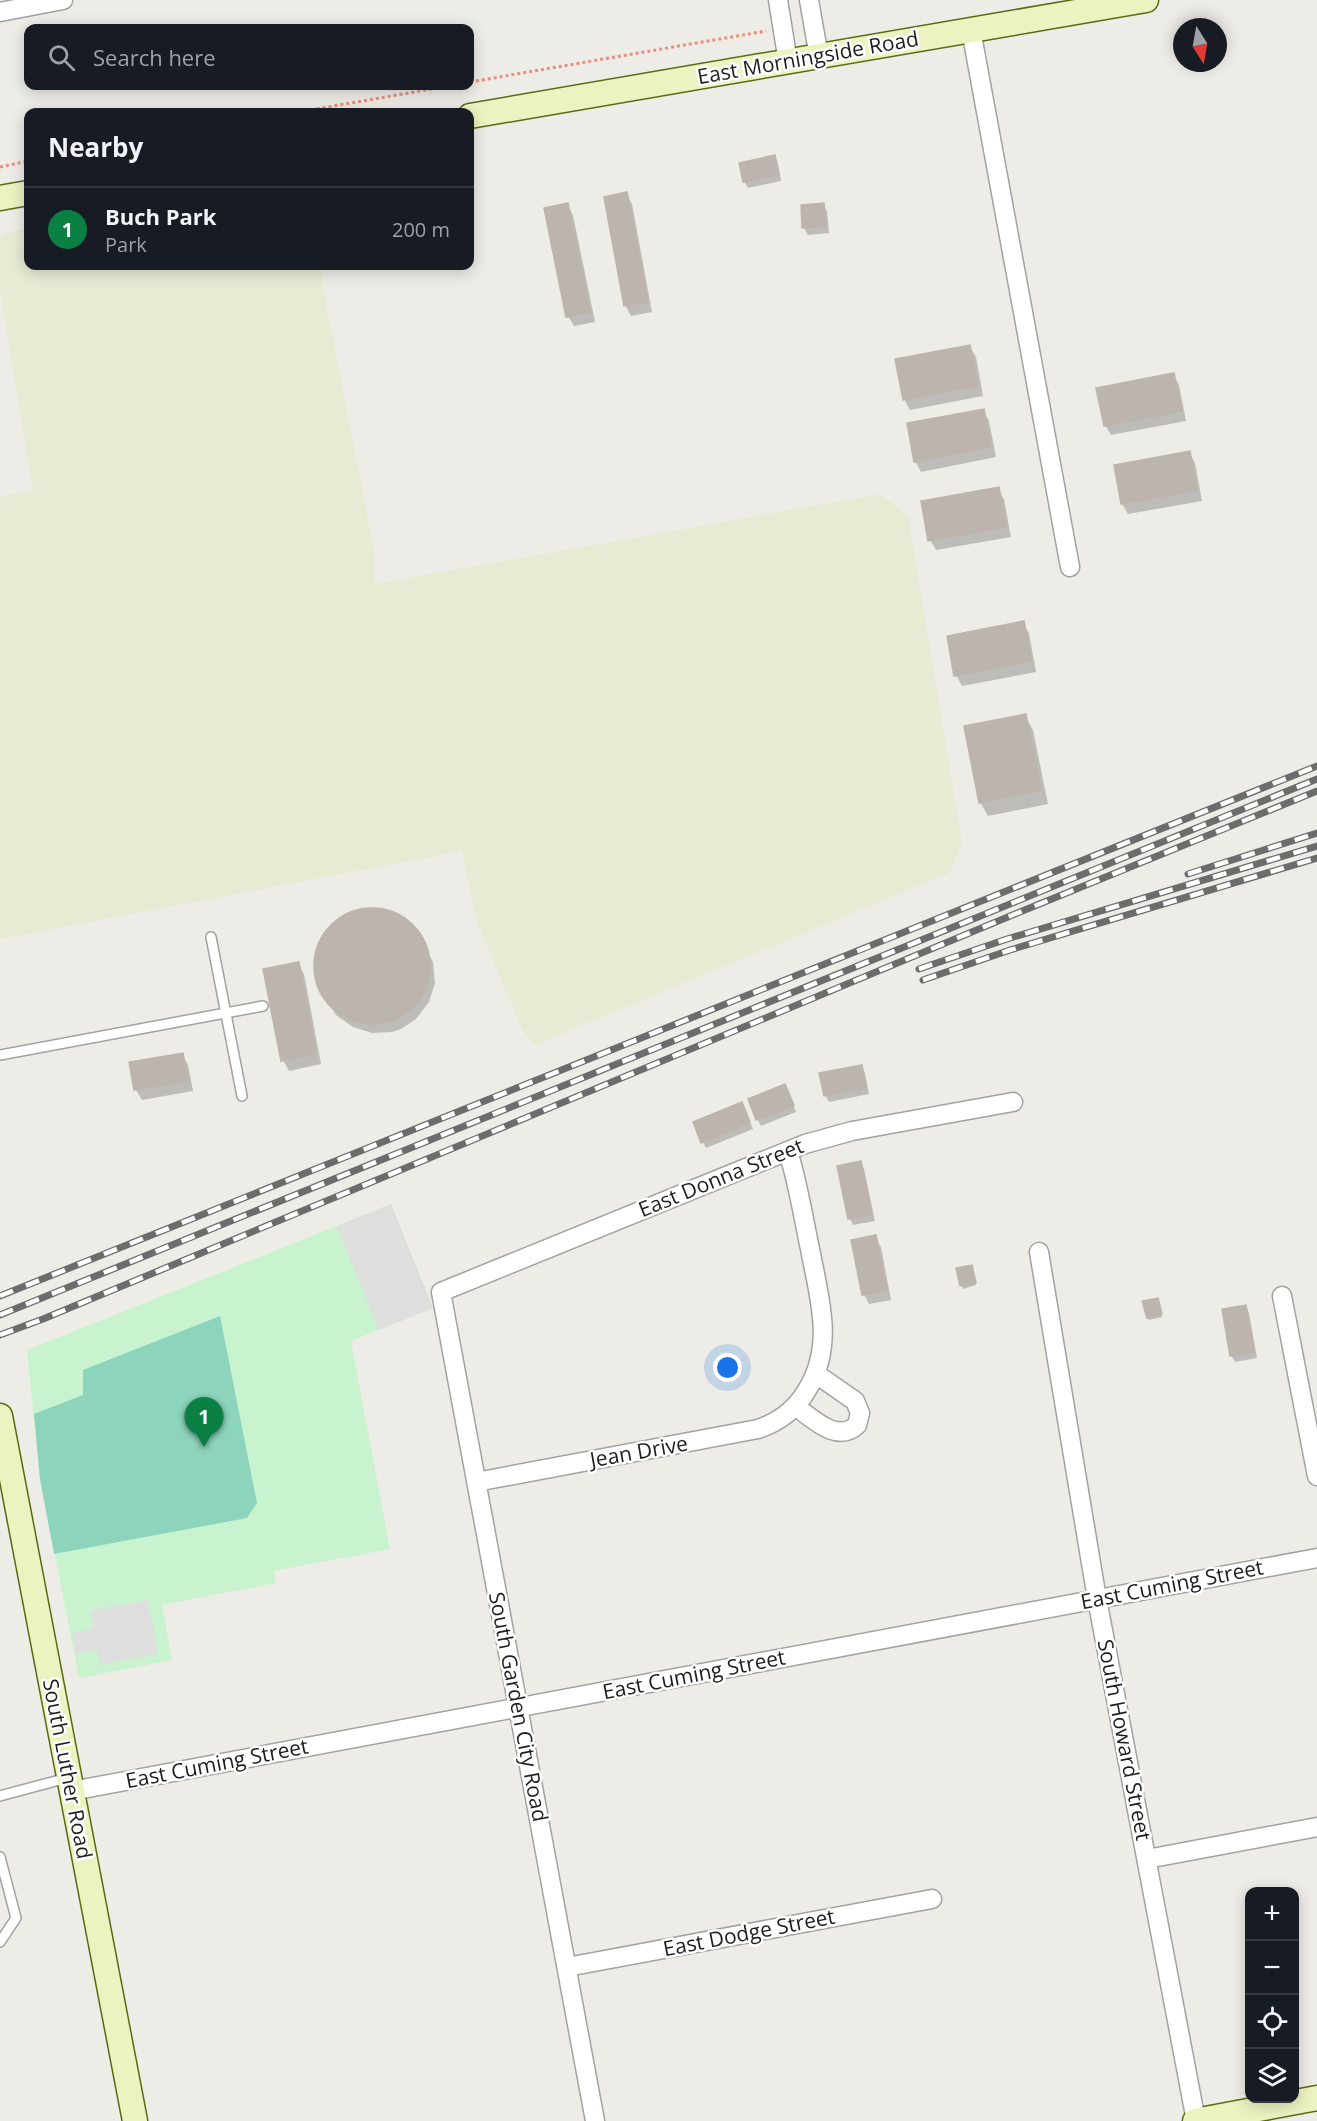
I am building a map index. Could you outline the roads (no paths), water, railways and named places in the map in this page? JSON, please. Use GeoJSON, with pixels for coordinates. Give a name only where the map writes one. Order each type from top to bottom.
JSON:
{"type":"FeatureCollection","features":[{"type":"Feature","properties":{"kind":"street"},"geometry":{"type":"LineString","coordinates":[[0,12],[63,0]]}},
{"type":"Feature","properties":{"kind":"street"},"geometry":{"type":"LineString","coordinates":[[778,0],[788,62]]}},
{"type":"Feature","properties":{"kind":"street"},"geometry":{"type":"LineString","coordinates":[[809,0],[819,57]]}},
{"type":"Feature","properties":{"kind":"street","name":"East Morningside Road"},"geometry":{"type":"LineString","coordinates":[[474,115],[1146,0]]}},
{"type":"Feature","properties":{"kind":"street"},"geometry":{"type":"LineString","coordinates":[[971,30],[1070,567]]}},
{"type":"Feature","properties":{"kind":"street"},"geometry":{"type":"LineString","coordinates":[[0,198],[24,194]]}},
{"type":"Feature","properties":{"kind":"street","name":"East Donna Street"},"geometry":{"type":"LineString","coordinates":[[441,1292],[805,1144],[852,1131],[1012,1102]]}},
{"type":"Feature","properties":{"kind":"street","name":"Jean Drive"},"geometry":{"type":"LineString","coordinates":[[476,1482],[758,1429],[777,1421],[803,1398],[816,1374],[823,1350],[822,1319],[797,1186],[788,1151]]}},
{"type":"Feature","properties":{"kind":"street","name":"South Howard Street"},"geometry":{"type":"LineString","coordinates":[[1040,1252],[1097,1599],[1195,2121]]}},
{"type":"Feature","properties":{"kind":"street","name":"South Garden City Road"},"geometry":{"type":"LineString","coordinates":[[441,1292],[596,2121]]}},
{"type":"Feature","properties":{"kind":"street"},"geometry":{"type":"LineString","coordinates":[[1282,1296],[1317,1476]]}},
{"type":"Feature","properties":{"kind":"street"},"geometry":{"type":"LineString","coordinates":[[795,1406],[834,1432],[848,1431],[857,1425],[860,1413],[855,1401],[816,1374]]}},
{"type":"Feature","properties":{"kind":"street","name":"South Luther Road"},"geometry":{"type":"LineString","coordinates":[[0,1416],[135,2121]]}},
{"type":"Feature","properties":{"kind":"street","name":"East Cuming Street"},"geometry":{"type":"LineString","coordinates":[[70,1784],[518,1708],[1317,1558]]}},
{"type":"Feature","properties":{"kind":"street"},"geometry":{"type":"LineString","coordinates":[[1147,1859],[1317,1827]]}},
{"type":"Feature","properties":{"kind":"street","name":"East Dodge Street"},"geometry":{"type":"LineString","coordinates":[[567,1967],[932,1899]]}},
{"type":"Feature","properties":{"kind":"street"},"geometry":{"type":"LineString","coordinates":[[1195,2121],[1317,2098]]}},
{"type":"Feature","properties":{"kind":"lane"},"geometry":{"type":"LineString","coordinates":[[212,937],[242,1096]]}},
{"type":"Feature","properties":{"kind":"lane"},"geometry":{"type":"LineString","coordinates":[[0,1055],[263,1005]]}},
{"type":"Feature","properties":{"kind":"lane"},"geometry":{"type":"LineString","coordinates":[[0,1796],[70,1784]]}},
{"type":"Feature","properties":{"kind":"lane"},"geometry":{"type":"LineString","coordinates":[[0,1857],[16,1918],[0,1942]]}},
{"type":"Feature","properties":{"kind":"railway"},"geometry":{"type":"LineString","coordinates":[[0,1296],[1317,766]]}},
{"type":"Feature","properties":{"kind":"railway"},"geometry":{"type":"LineString","coordinates":[[0,1315],[1317,779]]}},
{"type":"Feature","properties":{"kind":"railway"},"geometry":{"type":"LineString","coordinates":[[0,1335],[1317,791]]}},
{"type":"Feature","properties":{"kind":"railway"},"geometry":{"type":"LineString","coordinates":[[1188,874],[1317,833]]}},
{"type":"Feature","properties":{"kind":"railway"},"geometry":{"type":"LineString","coordinates":[[919,969],[1007,939],[1317,846]]}},
{"type":"Feature","properties":{"kind":"railway"},"geometry":{"type":"LineString","coordinates":[[923,980],[1010,950],[1317,858]]}},
{"type":"Feature","properties":{"kind":"place","name":"Buch Park"},"geometry":{"type":"Point","coordinates":[204,1447]}}]}
